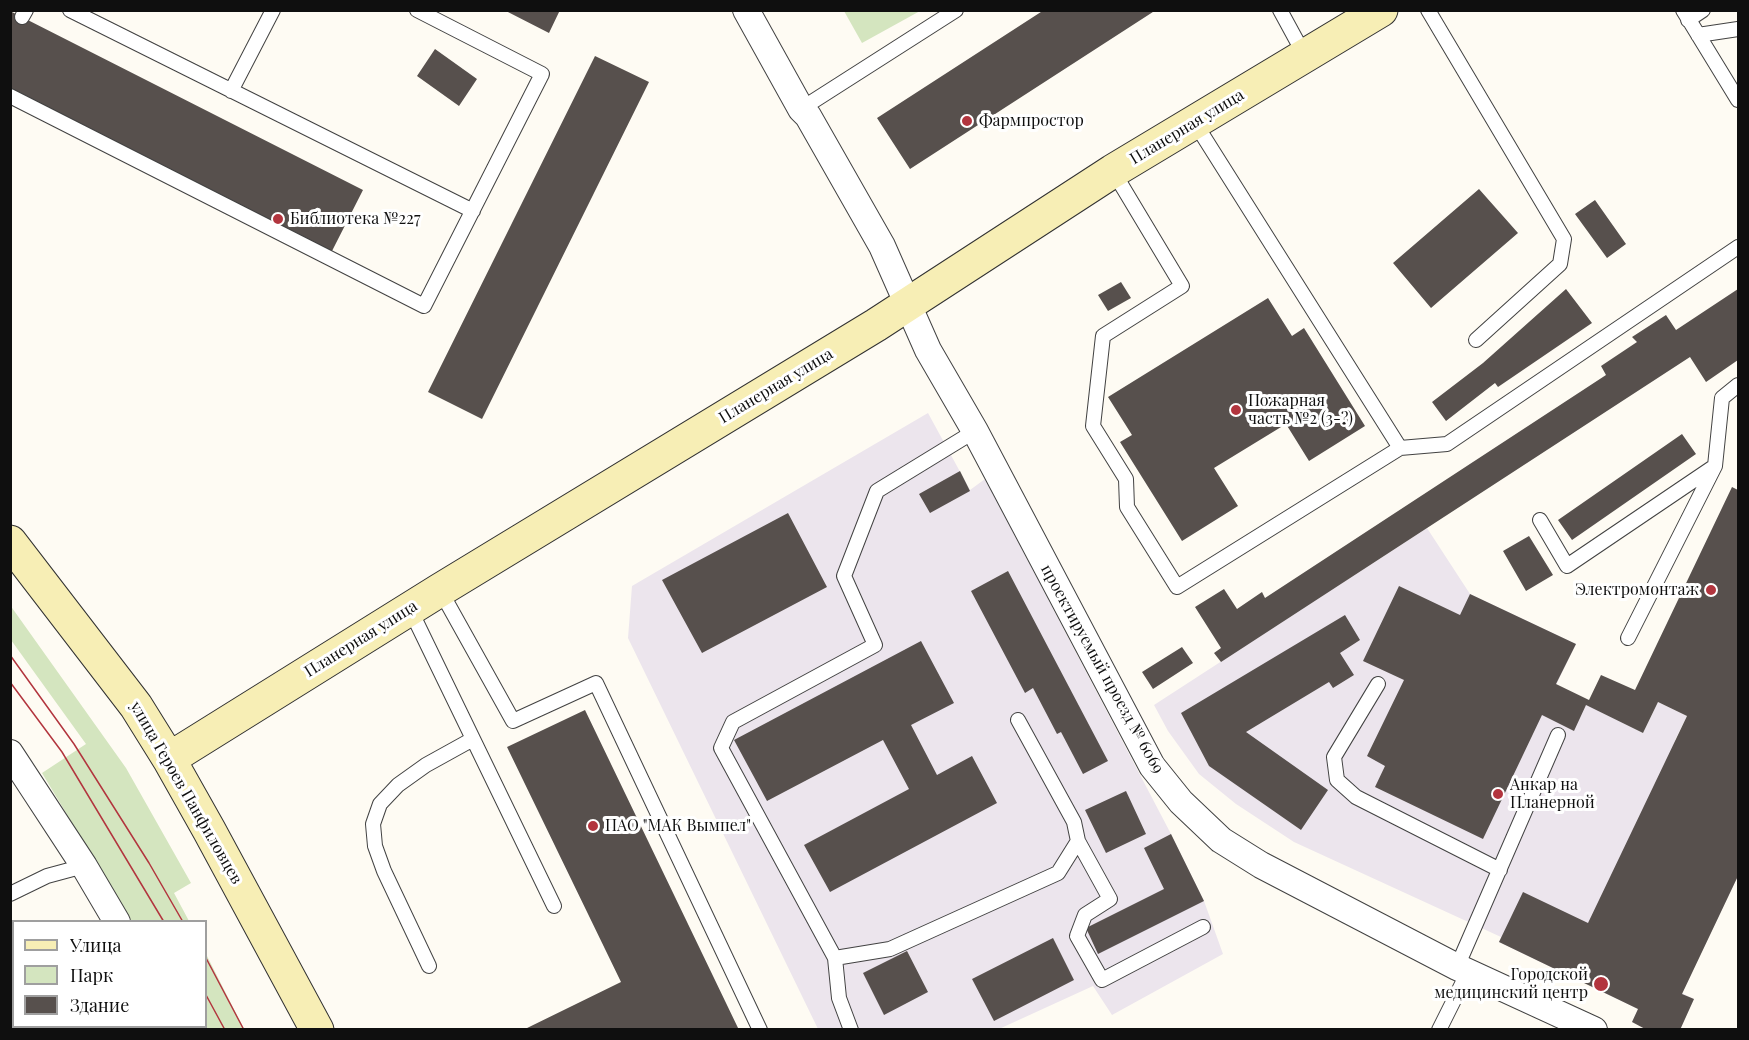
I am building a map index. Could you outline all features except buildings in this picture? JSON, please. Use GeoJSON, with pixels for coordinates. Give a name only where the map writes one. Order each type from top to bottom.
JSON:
{"type":"FeatureCollection","features":[{"type":"Feature","properties":{"kind":"main road","name":"Планерная улица"},"geometry":{"type":"LineString","coordinates":[[169,759],[440,590],[908,305],[1113,171],[1381,10]]}},
{"type":"Feature","properties":{"kind":"main road","name":"улица Героев Панфиловцев"},"geometry":{"type":"LineString","coordinates":[[10,542],[136,706],[169,759],[317,1029]]}},
{"type":"Feature","properties":{"kind":"street","name":"проектируемый проезд № 6069"},"geometry":{"type":"LineString","coordinates":[[746,10],[882,246],[928,350],[975,431],[1152,766],[1181,802],[1221,840],[1261,865],[1462,969],[1594,1029]]}},
{"type":"Feature","properties":{"kind":"street"},"geometry":{"type":"LineString","coordinates":[[10,753],[116,920]]}},
{"type":"Feature","properties":{"kind":"lane"},"geometry":{"type":"LineString","coordinates":[[70,10],[473,211]]}},
{"type":"Feature","properties":{"kind":"lane"},"geometry":{"type":"LineString","coordinates":[[231,91],[273,10]]}},
{"type":"Feature","properties":{"kind":"lane"},"geometry":{"type":"LineString","coordinates":[[10,96],[424,306],[542,74],[417,10]]}},
{"type":"Feature","properties":{"kind":"lane"},"geometry":{"type":"LineString","coordinates":[[801,109],[956,10]]}},
{"type":"Feature","properties":{"kind":"lane"},"geometry":{"type":"LineString","coordinates":[[1280,10],[1305,56]]}},
{"type":"Feature","properties":{"kind":"lane"},"geometry":{"type":"LineString","coordinates":[[1428,10],[1564,239],[1560,264],[1476,339]]}},
{"type":"Feature","properties":{"kind":"lane"},"geometry":{"type":"LineString","coordinates":[[1703,10],[1685,15],[1738,100]]}},
{"type":"Feature","properties":{"kind":"lane"},"geometry":{"type":"LineString","coordinates":[[1698,35],[1738,29]]}},
{"type":"Feature","properties":{"kind":"lane"},"geometry":{"type":"LineString","coordinates":[[1195,123],[1400,448]]}},
{"type":"Feature","properties":{"kind":"lane"},"geometry":{"type":"LineString","coordinates":[[1113,171],[1182,286],[1102,336],[1092,426],[1126,479],[1127,507],[1177,587],[1400,448],[1447,444],[1738,247]]}},
{"type":"Feature","properties":{"kind":"lane"},"geometry":{"type":"LineString","coordinates":[[1628,638],[1715,466],[1722,398],[1738,385]]}},
{"type":"Feature","properties":{"kind":"lane"},"geometry":{"type":"LineString","coordinates":[[851,1029],[839,998],[835,958],[721,748],[733,722],[874,645],[844,576],[877,491],[975,431]]}},
{"type":"Feature","properties":{"kind":"lane"},"geometry":{"type":"LineString","coordinates":[[1540,520],[1567,566],[1715,466]]}},
{"type":"Feature","properties":{"kind":"lane"},"geometry":{"type":"LineString","coordinates":[[440,590],[513,721],[596,683],[760,1029]]}},
{"type":"Feature","properties":{"kind":"lane"},"geometry":{"type":"LineString","coordinates":[[410,609],[554,906]]}},
{"type":"Feature","properties":{"kind":"lane"},"geometry":{"type":"LineString","coordinates":[[1378,684],[1334,757],[1337,780],[1356,797],[1500,870]]}},
{"type":"Feature","properties":{"kind":"lane"},"geometry":{"type":"LineString","coordinates":[[1018,720],[1061,796],[1074,822],[1078,841],[1110,899],[1085,915],[1077,936],[1102,980],[1203,927]]}},
{"type":"Feature","properties":{"kind":"lane"},"geometry":{"type":"LineString","coordinates":[[1439,1029],[1500,870],[1558,735]]}},
{"type":"Feature","properties":{"kind":"lane"},"geometry":{"type":"LineString","coordinates":[[429,966],[384,871],[375,846],[373,824],[380,804],[398,785],[426,765],[473,739]]}},
{"type":"Feature","properties":{"kind":"lane"},"geometry":{"type":"LineString","coordinates":[[835,958],[890,949],[1058,873],[1078,841]]}},
{"type":"Feature","properties":{"kind":"lane"},"geometry":{"type":"LineString","coordinates":[[10,894],[47,876],[84,866]]}},
{"type":"Feature","properties":{"kind":"shaded area"},"geometry":{"type":"Polygon","coordinates":[[[928,413],[970,490],[985,479],[1171,834],[1204,901],[1223,954],[1112,1015],[1093,986],[999,1029],[818,1029],[628,638],[632,586],[928,413]]]}},
{"type":"Feature","properties":{"kind":"shaded area"},"geometry":{"type":"Polygon","coordinates":[[[1427,528],[1470,594],[1576,644],[1556,685],[1587,705],[1643,733],[1658,702],[1687,716],[1675,740],[1738,771],[1738,876],[1682,993],[1694,999],[1680,1029],[1647,1029],[1632,1022],[1638,1009],[1499,942],[1501,937],[1294,842],[1236,804],[1199,774],[1168,731],[1154,705],[1427,528]]]}},
{"type":"Feature","properties":{"kind":"green space"},"geometry":{"type":"Polygon","coordinates":[[[844,11],[920,11],[862,43],[844,11]]]}},
{"type":"Feature","properties":{"kind":"green space"},"geometry":{"type":"Polygon","coordinates":[[[10,605],[126,768],[191,883],[174,893],[188,920],[130,920],[42,773],[86,744],[11,640],[10,605]]]}},
{"type":"Feature","properties":{"kind":"green space"},"geometry":{"type":"Polygon","coordinates":[[[207,956],[244,1029],[190,1029],[207,1028],[207,956]]]}},
{"type":"Feature","properties":{"kind":"tram line"},"geometry":{"type":"LineString","coordinates":[[10,655],[74,744],[182,920]]}},
{"type":"Feature","properties":{"kind":"tram line"},"geometry":{"type":"LineString","coordinates":[[10,682],[62,752],[163,920]]}},
{"type":"Feature","properties":{"kind":"tram line"},"geometry":{"type":"LineString","coordinates":[[207,960],[244,1030]]}},
{"type":"Feature","properties":{"kind":"tram line"},"geometry":{"type":"LineString","coordinates":[[207,997],[225,1030]]}},
{"type":"Feature","properties":{"kind":"place","name":"Фармпростор"},"geometry":{"type":"Point","coordinates":[967,121]}},
{"type":"Feature","properties":{"kind":"place","name":"Библиотека №227"},"geometry":{"type":"Point","coordinates":[278,219]}},
{"type":"Feature","properties":{"kind":"place","name":"Пожарная часть №2 (3-?)"},"geometry":{"type":"Point","coordinates":[1236,410]}},
{"type":"Feature","properties":{"kind":"place","name":"Электромонтаж"},"geometry":{"type":"Point","coordinates":[1711,590]}},
{"type":"Feature","properties":{"kind":"place","name":"Анкар на Планерной"},"geometry":{"type":"Point","coordinates":[1498,794]}},
{"type":"Feature","properties":{"kind":"place","name":"ПАО \"МАК Вымпел\""},"geometry":{"type":"Point","coordinates":[593,826]}},
{"type":"Feature","properties":{"kind":"place","name":"Городской медицинский центр"},"geometry":{"type":"Point","coordinates":[1601,984]}}]}
